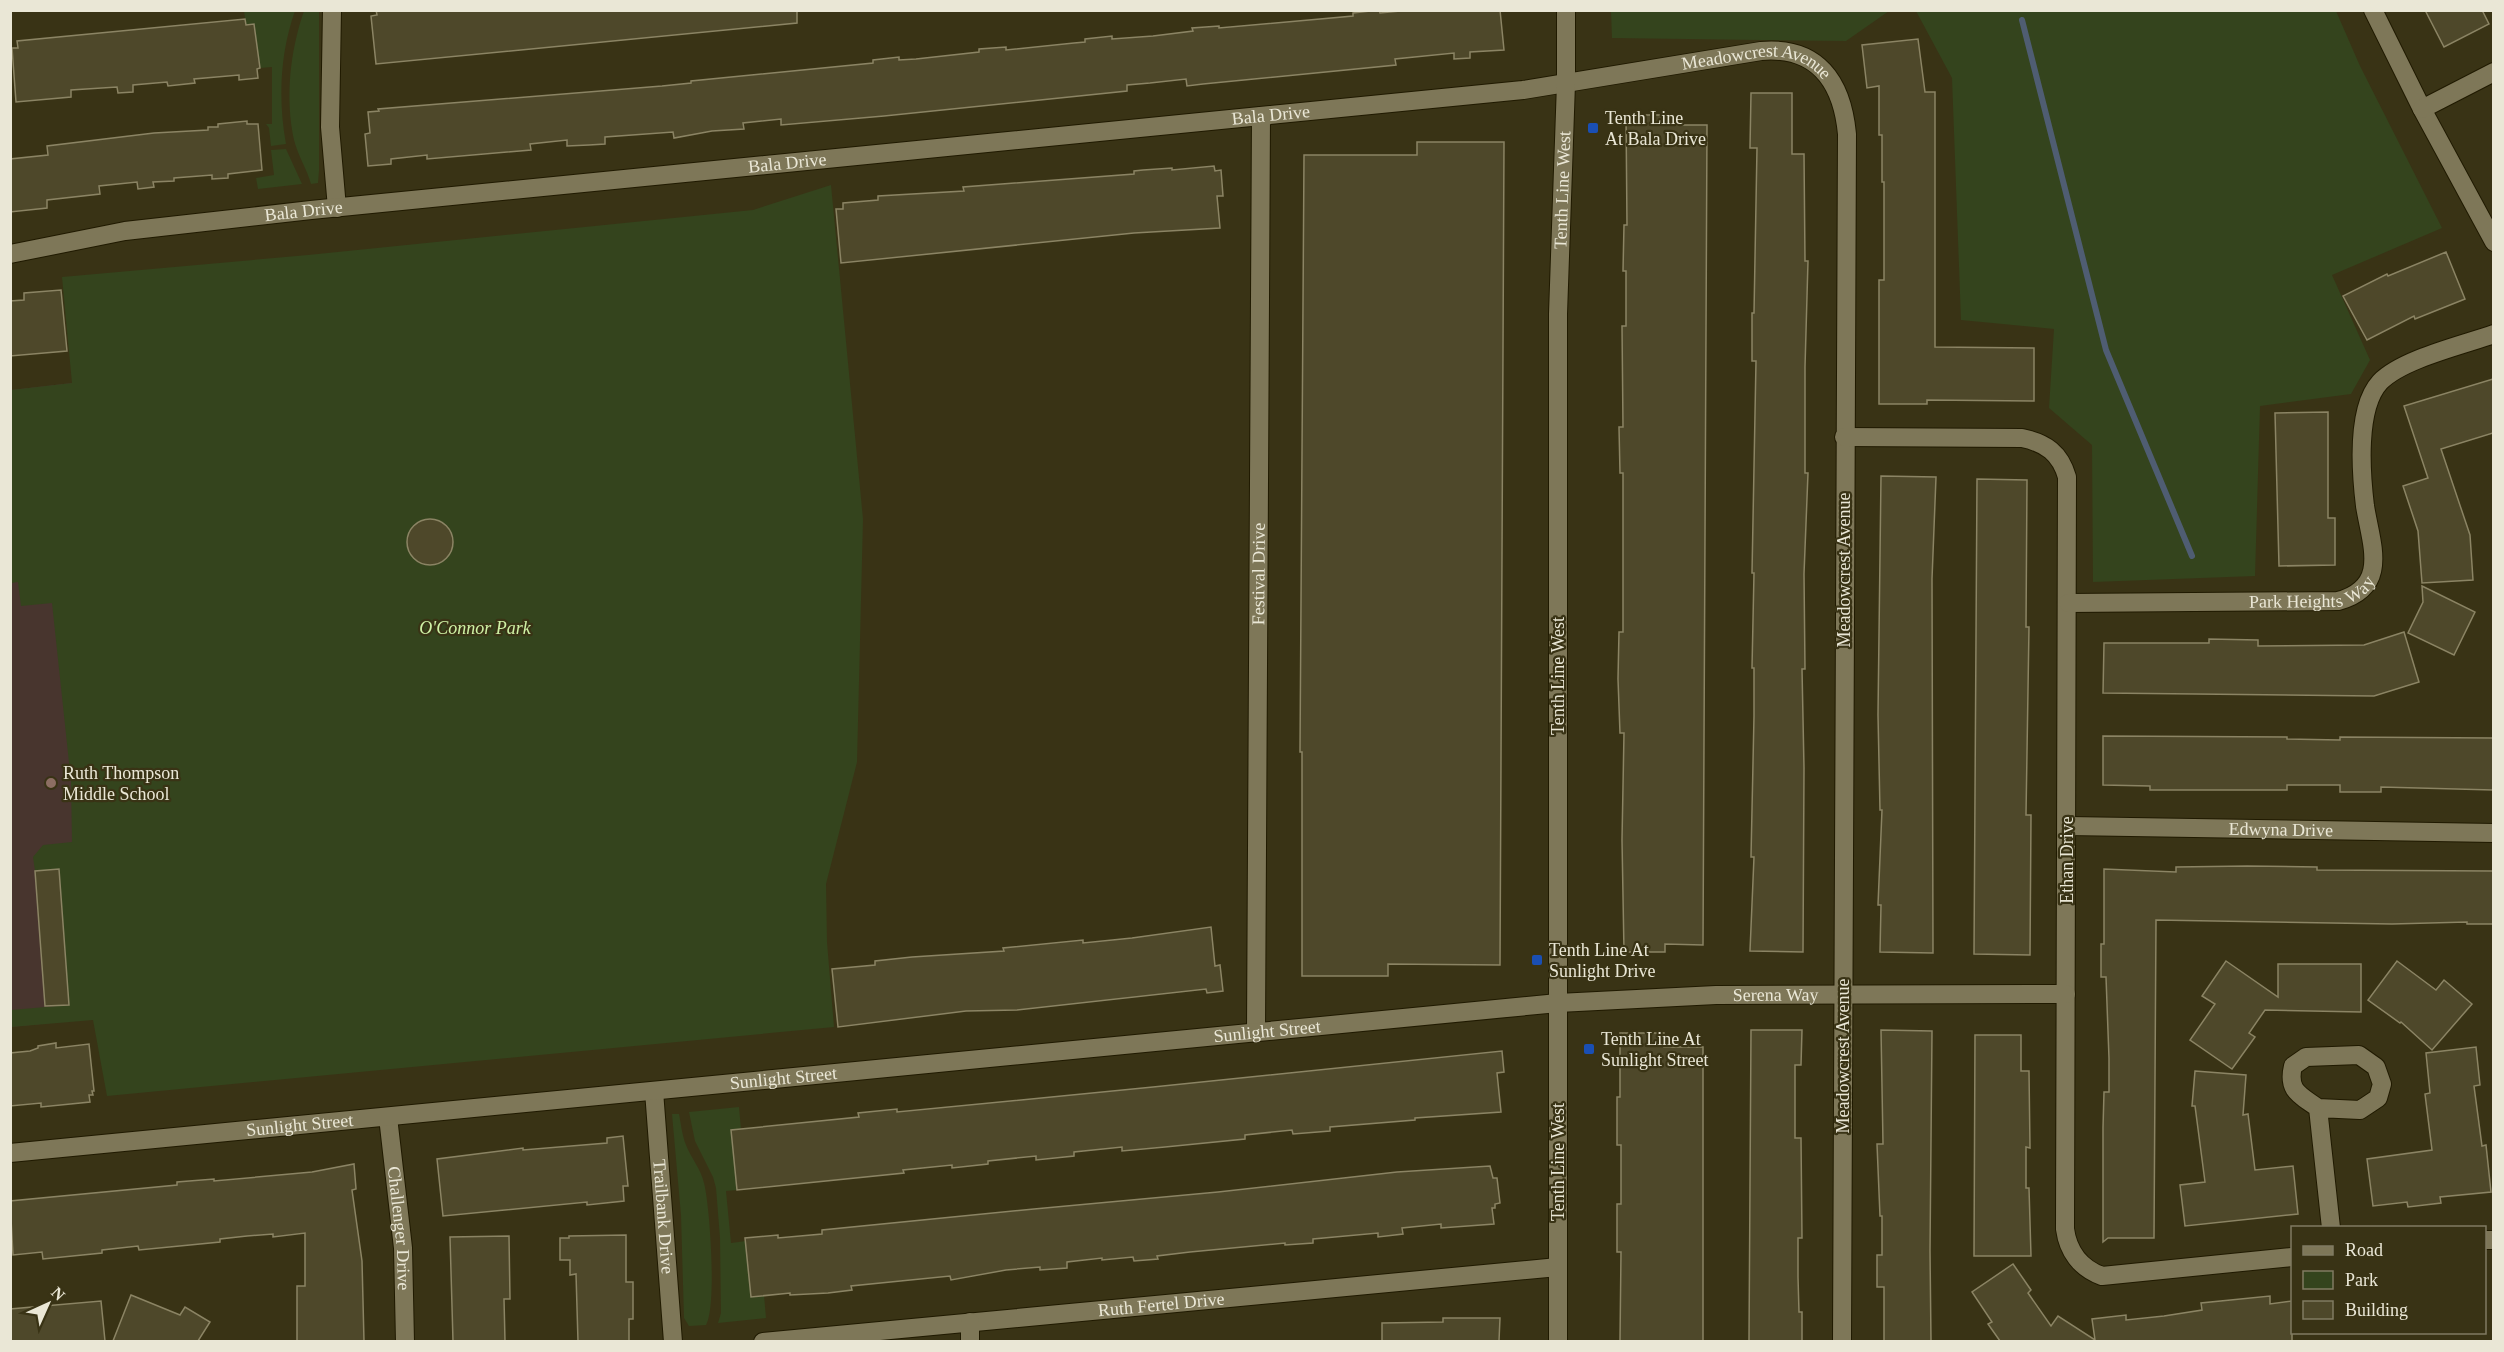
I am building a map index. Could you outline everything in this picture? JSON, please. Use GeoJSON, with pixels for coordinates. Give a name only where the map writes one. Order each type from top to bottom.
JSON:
{"type":"FeatureCollection","features":[{"type":"Feature","properties":{"kind":"street"},"geometry":{"type":"LineString","coordinates":[[332,10],[330,128],[337,208]]}},
{"type":"Feature","properties":{"kind":"street","name":"Tenth Line West"},"geometry":{"type":"LineString","coordinates":[[1558,1341],[1558,314],[1566,83],[1566,10]]}},
{"type":"Feature","properties":{"kind":"street"},"geometry":{"type":"LineString","coordinates":[[2373,10],[2422,109],[2493,242]]}},
{"type":"Feature","properties":{"kind":"street","name":"Meadowcrest Avenue"},"geometry":{"type":"LineString","coordinates":[[1566,83],[1776,50],[1801,54],[1821,68],[1842,105],[1847,134],[1842,1341]]}},
{"type":"Feature","properties":{"kind":"street"},"geometry":{"type":"LineString","coordinates":[[2422,109],[2493,72]]}},
{"type":"Feature","properties":{"kind":"street","name":"Bala Drive"},"geometry":{"type":"LineString","coordinates":[[10,254],[124,231],[1523,90],[1566,83]]}},
{"type":"Feature","properties":{"kind":"street","name":"Festival Drive"},"geometry":{"type":"LineString","coordinates":[[1256,1032],[1261,116]]}},
{"type":"Feature","properties":{"kind":"street","name":"Park Heights Way"},"geometry":{"type":"LineString","coordinates":[[2068,603],[2338,601],[2349,598],[2366,584],[2374,565],[2364,485],[2363,434],[2366,410],[2372,395],[2381,382],[2399,369],[2493,334]]}},
{"type":"Feature","properties":{"kind":"street","name":"Ethan Drive"},"geometry":{"type":"LineString","coordinates":[[1844,437],[2022,438],[2047,446],[2064,464],[2067,477],[2068,603],[2065,1228],[2070,1248],[2076,1258],[2095,1273],[2110,1276],[2291,1257]]}},
{"type":"Feature","properties":{"kind":"street","name":"Edwyna Drive"},"geometry":{"type":"LineString","coordinates":[[2068,826],[2493,833]]}},
{"type":"Feature","properties":{"kind":"street","name":"Serena Way"},"geometry":{"type":"LineString","coordinates":[[1558,1003],[1716,995],[2066,994]]}},
{"type":"Feature","properties":{"kind":"street","name":"Sunlight Street"},"geometry":{"type":"LineString","coordinates":[[10,1153],[1558,1003]]}},
{"type":"Feature","properties":{"kind":"street"},"geometry":{"type":"LineString","coordinates":[[2318,1108],[2360,1110],[2378,1098],[2382,1084],[2376,1067],[2359,1055],[2306,1057],[2293,1066],[2290,1077],[2294,1091],[2318,1108],[2331,1226]]}},
{"type":"Feature","properties":{"kind":"street","name":"Trailbank Drive"},"geometry":{"type":"LineString","coordinates":[[654,1090],[673,1341]]}},
{"type":"Feature","properties":{"kind":"street","name":"Challenger Drive"},"geometry":{"type":"LineString","coordinates":[[388,1117],[403,1248],[405,1341]]}},
{"type":"Feature","properties":{"kind":"street","name":"Ruth Fertel Drive"},"geometry":{"type":"LineString","coordinates":[[764,1341],[1558,1267]]}},
{"type":"Feature","properties":{"kind":"street"},"geometry":{"type":"LineString","coordinates":[[970,1322],[970,1341]]}},
{"type":"Feature","properties":{"kind":"shaded area","name":"Ruth Thompson Middle School"},"geometry":{"type":"Polygon","coordinates":[[[72,383],[93,1019],[11,1027],[11,390],[72,383]]]}},
{"type":"Feature","properties":{"kind":"green space"},"geometry":{"type":"Polygon","coordinates":[[[1611,10],[1889,11],[1846,41],[1612,38],[1611,10]]]}},
{"type":"Feature","properties":{"kind":"green space"},"geometry":{"type":"Polygon","coordinates":[[[244,11],[295,11],[283,60],[281,94],[286,144],[271,146],[269,128],[266,124],[272,124],[272,67],[260,68],[254,24],[246,25],[244,11]]]}},
{"type":"Feature","properties":{"kind":"green space"},"geometry":{"type":"Polygon","coordinates":[[[304,11],[319,11],[319,171],[318,183],[311,184],[294,140],[290,108],[292,58],[304,11]]]}},
{"type":"Feature","properties":{"kind":"green space"},"geometry":{"type":"Polygon","coordinates":[[[1916,11],[2336,11],[2360,66],[2442,228],[2332,275],[2370,360],[2351,394],[2260,406],[2255,576],[2093,582],[2092,445],[2049,408],[2054,329],[1961,320],[1952,78],[1916,11]]]}},
{"type":"Feature","properties":{"kind":"green space"},"geometry":{"type":"Polygon","coordinates":[[[286,149],[302,184],[258,189],[256,178],[274,175],[271,150],[286,149]]]}},
{"type":"Feature","properties":{"kind":"green space","name":"O'Connor Park"},"geometry":{"type":"Polygon","coordinates":[[[831,185],[863,519],[857,762],[826,884],[827,942],[834,1027],[107,1096],[93,1020],[11,1027],[11,1010],[69,1005],[59,870],[35,871],[33,857],[43,845],[72,842],[71,781],[52,603],[21,606],[18,582],[11,583],[11,390],[72,383],[62,277],[308,255],[753,210],[831,185]]]}},
{"type":"Feature","properties":{"kind":"green space"},"geometry":{"type":"Polygon","coordinates":[[[739,1107],[741,1129],[731,1130],[737,1190],[726,1191],[731,1243],[746,1241],[764,1295],[766,1318],[718,1323],[721,1313],[720,1238],[716,1188],[695,1141],[689,1112],[739,1107]]]}},
{"type":"Feature","properties":{"kind":"green space"},"geometry":{"type":"Polygon","coordinates":[[[672,1114],[679,1114],[688,1150],[701,1173],[706,1195],[712,1278],[706,1325],[689,1326],[684,1318],[681,1215],[672,1114]]]}},
{"type":"Feature","properties":{"kind":"building"},"geometry":{"type":"Polygon","coordinates":[[[376,10],[797,10],[797,23],[376,64],[371,16],[377,15],[376,10]]]}},
{"type":"Feature","properties":{"kind":"building"},"geometry":{"type":"Polygon","coordinates":[[[1379,10],[1380,13],[1411,10],[1500,10],[1504,50],[1470,52],[1470,58],[1454,59],[1454,53],[1395,59],[1396,65],[1187,86],[1186,79],[1127,85],[1127,91],[884,116],[781,125],[781,119],[743,123],[744,129],[712,131],[674,138],[673,132],[605,137],[605,144],[567,146],[567,140],[530,144],[531,150],[427,159],[427,155],[391,159],[391,164],[368,166],[365,134],[370,133],[368,112],[379,111],[378,109],[662,86],[691,83],[691,81],[873,63],[873,60],[899,57],[899,60],[916,59],[979,52],[979,49],[1006,47],[1006,50],[1085,42],[1085,39],[1112,36],[1112,39],[1153,36],[1193,31],[1192,28],[1219,26],[1219,28],[1353,16],[1353,13],[1379,10]]]}},
{"type":"Feature","properties":{"kind":"building"},"geometry":{"type":"Polygon","coordinates":[[[2425,10],[2482,10],[2489,24],[2444,47],[2425,10]]]}},
{"type":"Feature","properties":{"kind":"building"},"geometry":{"type":"Polygon","coordinates":[[[245,19],[246,25],[254,24],[260,68],[257,69],[258,78],[239,80],[239,75],[194,79],[195,83],[168,86],[167,82],[133,85],[133,92],[118,93],[117,87],[71,90],[71,97],[16,102],[12,48],[18,48],[17,41],[245,19]]]}},
{"type":"Feature","properties":{"kind":"building"},"geometry":{"type":"Polygon","coordinates":[[[1918,39],[1925,92],[1935,92],[1935,347],[2034,348],[2034,401],[1927,400],[1927,404],[1879,404],[1879,280],[1884,280],[1882,135],[1879,135],[1879,86],[1867,88],[1862,45],[1918,39]]]}},
{"type":"Feature","properties":{"kind":"building"},"geometry":{"type":"Polygon","coordinates":[[[1751,93],[1792,93],[1792,154],[1804,154],[1805,261],[1808,261],[1805,473],[1808,473],[1804,574],[1805,669],[1802,669],[1803,952],[1750,951],[1754,857],[1751,857],[1754,716],[1754,668],[1752,668],[1754,573],[1752,573],[1756,361],[1752,361],[1752,313],[1754,313],[1757,148],[1750,148],[1751,93]]]}},
{"type":"Feature","properties":{"kind":"building"},"geometry":{"type":"Polygon","coordinates":[[[1626,115],[1667,115],[1667,125],[1707,125],[1703,945],[1665,944],[1665,952],[1624,952],[1622,840],[1624,733],[1620,733],[1618,679],[1619,632],[1623,632],[1623,473],[1620,473],[1619,427],[1623,427],[1622,326],[1626,326],[1626,271],[1623,271],[1624,225],[1627,225],[1626,115]]]}},
{"type":"Feature","properties":{"kind":"building"},"geometry":{"type":"Polygon","coordinates":[[[247,121],[247,124],[258,124],[262,170],[228,174],[228,178],[212,179],[212,175],[174,178],[174,181],[153,182],[154,187],[138,189],[137,182],[99,186],[100,194],[47,200],[47,208],[10,212],[10,159],[48,155],[47,146],[154,133],[208,130],[208,127],[218,127],[218,124],[247,121]]]}},
{"type":"Feature","properties":{"kind":"building"},"geometry":{"type":"Polygon","coordinates":[[[1417,142],[1504,142],[1500,965],[1388,964],[1388,976],[1302,976],[1302,752],[1300,752],[1304,155],[1417,155],[1417,142]]]}},
{"type":"Feature","properties":{"kind":"building"},"geometry":{"type":"Polygon","coordinates":[[[1214,166],[1215,171],[1221,170],[1223,196],[1217,196],[1220,228],[1134,233],[841,263],[836,209],[843,209],[843,203],[878,200],[878,196],[964,191],[963,187],[1134,174],[1134,171],[1143,170],[1214,166]]]}},
{"type":"Feature","properties":{"kind":"building"},"geometry":{"type":"Polygon","coordinates":[[[2446,252],[2465,299],[2415,319],[2414,316],[2367,340],[2343,296],[2387,274],[2388,276],[2446,252]]]}},
{"type":"Feature","properties":{"kind":"building"},"geometry":{"type":"Polygon","coordinates":[[[61,290],[67,351],[10,356],[10,301],[24,300],[24,293],[61,290]]]}},
{"type":"Feature","properties":{"kind":"building"},"geometry":{"type":"Polygon","coordinates":[[[2493,379],[2493,433],[2441,449],[2470,535],[2473,580],[2422,583],[2418,531],[2403,486],[2428,478],[2404,406],[2493,379]]]}},
{"type":"Feature","properties":{"kind":"building"},"geometry":{"type":"Polygon","coordinates":[[[2328,412],[2328,518],[2335,518],[2335,565],[2279,566],[2275,413],[2328,412]]]}},
{"type":"Feature","properties":{"kind":"building"},"geometry":{"type":"Polygon","coordinates":[[[1881,476],[1936,477],[1932,579],[1933,953],[1880,952],[1881,905],[1878,905],[1882,810],[1880,810],[1878,715],[1881,476]]]}},
{"type":"Feature","properties":{"kind":"building"},"geometry":{"type":"Polygon","coordinates":[[[1977,479],[2027,480],[2026,627],[2029,627],[2026,815],[2031,815],[2030,955],[1974,954],[1977,479]]]}},
{"type":"Feature","properties":{"kind":"building"},"geometry":{"type":"Polygon","coordinates":[[[430,519],[446,526],[453,542],[446,558],[430,565],[414,558],[407,542],[414,526],[430,519]]]}},
{"type":"Feature","properties":{"kind":"building"},"geometry":{"type":"Polygon","coordinates":[[[2422,586],[2475,612],[2454,655],[2408,633],[2423,602],[2422,586]]]}},
{"type":"Feature","properties":{"kind":"building"},"geometry":{"type":"Polygon","coordinates":[[[2404,632],[2419,682],[2374,696],[2103,693],[2104,643],[2209,643],[2209,639],[2258,640],[2258,646],[2364,645],[2404,632]]]}},
{"type":"Feature","properties":{"kind":"building"},"geometry":{"type":"Polygon","coordinates":[[[2103,736],[2287,737],[2287,739],[2340,740],[2340,737],[2493,738],[2493,790],[2381,787],[2381,792],[2340,792],[2340,785],[2287,785],[2287,790],[2150,790],[2150,786],[2103,785],[2103,736]]]}},
{"type":"Feature","properties":{"kind":"building"},"geometry":{"type":"Polygon","coordinates":[[[2176,867],[2317,867],[2317,870],[2493,871],[2493,924],[2156,920],[2154,1238],[2108,1238],[2103,1242],[2104,1092],[2109,1092],[2106,977],[2101,977],[2101,944],[2104,944],[2104,869],[2176,872],[2176,867]]]}},
{"type":"Feature","properties":{"kind":"building"},"geometry":{"type":"Polygon","coordinates":[[[59,869],[69,1005],[45,1006],[35,871],[59,869]]]}},
{"type":"Feature","properties":{"kind":"building"},"geometry":{"type":"Polygon","coordinates":[[[1211,927],[1215,966],[1220,965],[1223,991],[1207,993],[1206,989],[1017,1010],[966,1011],[838,1027],[832,969],[875,965],[875,961],[1004,951],[1003,948],[1083,940],[1083,943],[1211,927]]]}},
{"type":"Feature","properties":{"kind":"building"},"geometry":{"type":"Polygon","coordinates":[[[2226,961],[2278,997],[2278,964],[2361,964],[2361,1012],[2265,1010],[2249,1033],[2255,1037],[2232,1069],[2190,1040],[2215,1004],[2202,996],[2226,961]]]}},
{"type":"Feature","properties":{"kind":"building"},"geometry":{"type":"Polygon","coordinates":[[[2397,961],[2436,990],[2444,980],[2472,1004],[2432,1050],[2401,1022],[2368,1000],[2397,961]]]}},
{"type":"Feature","properties":{"kind":"building"},"geometry":{"type":"Polygon","coordinates":[[[1751,1030],[1802,1030],[1801,1065],[1795,1065],[1795,1138],[1801,1138],[1802,1238],[1798,1238],[1798,1277],[1799,1312],[1802,1312],[1802,1341],[1749,1341],[1751,1030]]]}},
{"type":"Feature","properties":{"kind":"building"},"geometry":{"type":"Polygon","coordinates":[[[1881,1030],[1932,1031],[1931,1341],[1884,1341],[1884,1287],[1877,1287],[1877,1255],[1882,1255],[1877,1144],[1883,1144],[1881,1030]]]}},
{"type":"Feature","properties":{"kind":"building"},"geometry":{"type":"Polygon","coordinates":[[[1620,1033],[1664,1033],[1664,1047],[1703,1047],[1703,1341],[1620,1341],[1621,1252],[1617,1252],[1617,1204],[1621,1204],[1621,1145],[1617,1145],[1617,1097],[1620,1097],[1620,1033]]]}},
{"type":"Feature","properties":{"kind":"building"},"geometry":{"type":"Polygon","coordinates":[[[1975,1035],[2021,1035],[2021,1071],[2029,1071],[2030,1148],[2026,1147],[2026,1188],[2029,1188],[2031,1256],[1974,1256],[1975,1035]]]}},
{"type":"Feature","properties":{"kind":"building"},"geometry":{"type":"Polygon","coordinates":[[[56,1043],[56,1048],[89,1044],[94,1091],[92,1091],[93,1095],[89,1095],[90,1102],[41,1107],[41,1103],[10,1106],[10,1053],[30,1051],[38,1046],[56,1043]]]}},
{"type":"Feature","properties":{"kind":"building"},"geometry":{"type":"Polygon","coordinates":[[[2476,1047],[2480,1085],[2474,1086],[2482,1146],[2486,1145],[2491,1192],[2440,1197],[2441,1203],[2408,1207],[2407,1202],[2373,1206],[2367,1159],[2432,1150],[2425,1094],[2430,1093],[2426,1053],[2476,1047]]]}},
{"type":"Feature","properties":{"kind":"building"},"geometry":{"type":"Polygon","coordinates":[[[1502,1051],[1504,1072],[1497,1073],[1501,1112],[1330,1127],[1330,1131],[1293,1134],[1292,1130],[1245,1135],[1245,1139],[1122,1151],[1122,1147],[1074,1152],[1074,1156],[1036,1160],[1036,1156],[988,1161],[988,1164],[903,1170],[904,1173],[737,1190],[731,1130],[859,1117],[858,1113],[897,1109],[897,1112],[1502,1051]]]}},
{"type":"Feature","properties":{"kind":"building"},"geometry":{"type":"Polygon","coordinates":[[[2195,1071],[2246,1075],[2243,1115],[2248,1114],[2255,1170],[2293,1166],[2298,1214],[2185,1226],[2180,1185],[2205,1182],[2195,1106],[2192,1106],[2195,1071]]]}},
{"type":"Feature","properties":{"kind":"building"},"geometry":{"type":"Polygon","coordinates":[[[623,1136],[628,1186],[623,1186],[624,1201],[587,1205],[587,1202],[443,1216],[437,1159],[523,1148],[523,1150],[607,1143],[607,1138],[623,1136]]]}},
{"type":"Feature","properties":{"kind":"building"},"geometry":{"type":"Polygon","coordinates":[[[354,1164],[356,1189],[352,1190],[362,1261],[364,1341],[297,1341],[297,1286],[305,1286],[305,1233],[273,1237],[273,1234],[247,1236],[220,1239],[220,1242],[139,1250],[138,1246],[102,1250],[102,1253],[43,1259],[42,1252],[13,1255],[10,1201],[177,1185],[177,1182],[312,1172],[354,1164]]]}},
{"type":"Feature","properties":{"kind":"building"},"geometry":{"type":"Polygon","coordinates":[[[1490,1166],[1493,1178],[1497,1178],[1500,1203],[1495,1204],[1495,1208],[1492,1208],[1494,1224],[1441,1228],[1441,1224],[1402,1228],[1403,1234],[1378,1237],[1378,1233],[1313,1239],[1313,1243],[1285,1245],[1285,1243],[1190,1252],[1157,1256],[1158,1259],[1134,1261],[1133,1257],[1102,1260],[1102,1258],[1067,1262],[1067,1268],[1040,1270],[1040,1267],[1006,1270],[951,1280],[950,1276],[851,1286],[852,1290],[828,1293],[790,1295],[790,1293],[751,1297],[745,1238],[822,1234],[822,1230],[1218,1192],[1397,1172],[1490,1166]]]}},
{"type":"Feature","properties":{"kind":"building"},"geometry":{"type":"Polygon","coordinates":[[[626,1235],[626,1282],[633,1282],[633,1319],[629,1319],[629,1341],[578,1341],[576,1274],[570,1275],[570,1260],[560,1260],[560,1238],[626,1235]]]}},
{"type":"Feature","properties":{"kind":"building"},"geometry":{"type":"Polygon","coordinates":[[[509,1236],[510,1299],[504,1299],[505,1341],[453,1341],[450,1237],[509,1236]]]}},
{"type":"Feature","properties":{"kind":"building"},"geometry":{"type":"Polygon","coordinates":[[[2013,1264],[2031,1290],[2028,1293],[2051,1326],[2058,1316],[2095,1340],[2092,1319],[2126,1315],[2126,1320],[2164,1316],[2202,1310],[2201,1303],[2270,1296],[2270,1304],[2291,1301],[2292,1341],[2000,1341],[1988,1324],[1992,1322],[1972,1292],[2013,1264]]]}},
{"type":"Feature","properties":{"kind":"building"},"geometry":{"type":"Polygon","coordinates":[[[131,1295],[180,1315],[185,1307],[210,1322],[198,1341],[113,1341],[131,1295]]]}},
{"type":"Feature","properties":{"kind":"building"},"geometry":{"type":"Polygon","coordinates":[[[101,1301],[105,1341],[10,1341],[10,1309],[101,1301]]]}},
{"type":"Feature","properties":{"kind":"building"},"geometry":{"type":"Polygon","coordinates":[[[1443,1318],[1500,1318],[1499,1341],[1382,1341],[1382,1323],[1443,1322],[1443,1318]]]}},
{"type":"Feature","properties":{"kind":"waterway"},"geometry":{"type":"LineString","coordinates":[[2022,20],[2106,350],[2192,556]]}},
{"type":"Feature","properties":{"kind":"place","name":"Tenth Line At Bala Drive"},"geometry":{"type":"Point","coordinates":[1593,128]}},
{"type":"Feature","properties":{"kind":"place","name":"Ruth Thompson Middle School"},"geometry":{"type":"Point","coordinates":[51,783]}},
{"type":"Feature","properties":{"kind":"place","name":"Tenth Line At Sunlight Drive"},"geometry":{"type":"Point","coordinates":[1537,960]}},
{"type":"Feature","properties":{"kind":"place","name":"Tenth Line At Sunlight Street"},"geometry":{"type":"Point","coordinates":[1589,1049]}}]}
